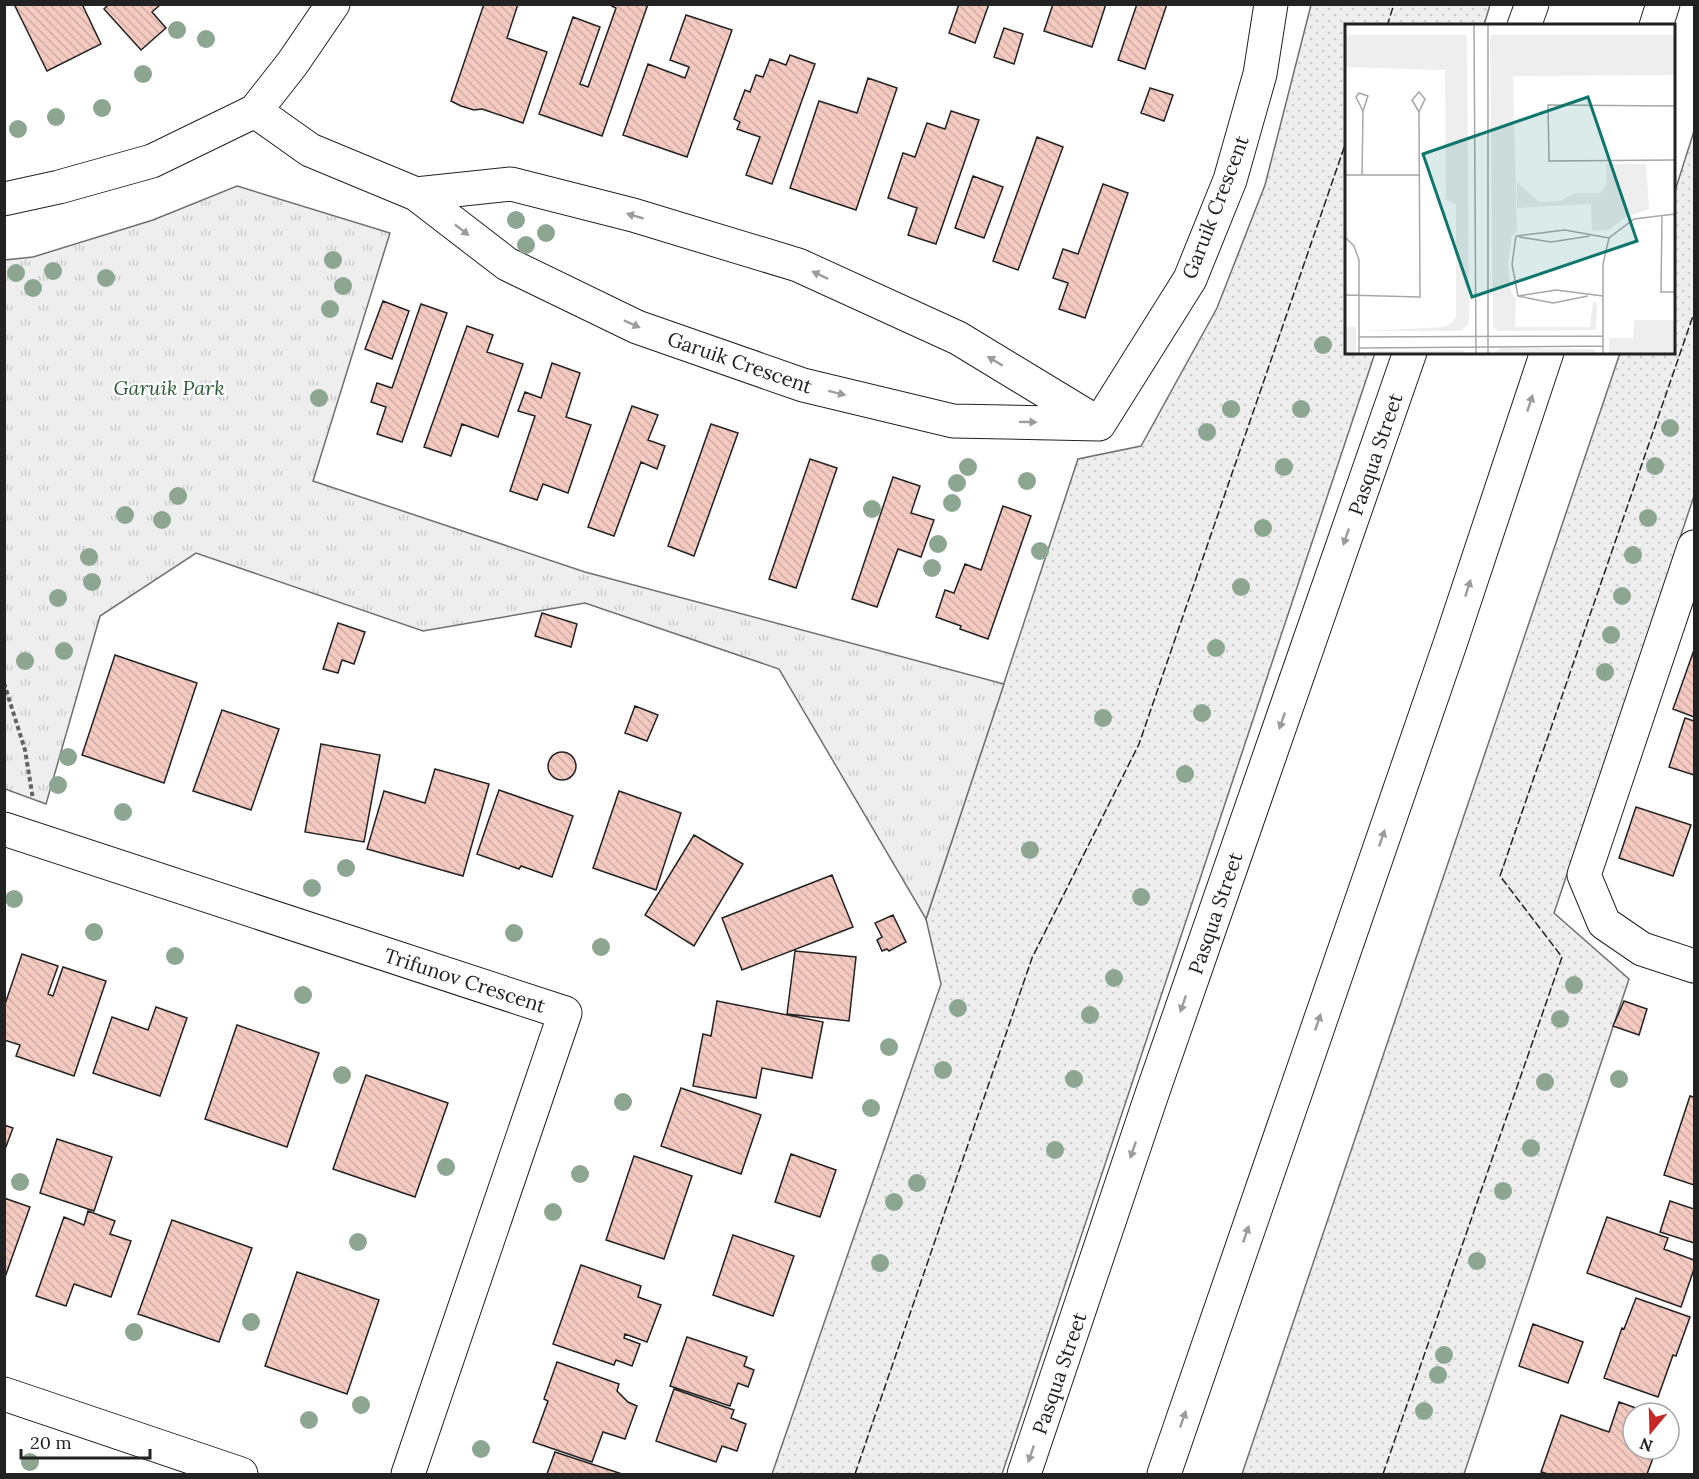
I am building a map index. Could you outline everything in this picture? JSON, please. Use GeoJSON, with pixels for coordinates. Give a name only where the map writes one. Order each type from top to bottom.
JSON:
{"type":"FeatureCollection","features":[{"type":"Feature","properties":{"kind":"street"},"geometry":{"type":"LineString","coordinates":[[4,199],[59,187],[152,161],[255,111],[292,64],[333,4]]}},
{"type":"Feature","properties":{"kind":"street","name":"Garuik Crescent"},"geometry":{"type":"LineString","coordinates":[[1099,424],[1190,279],[1230,180],[1260,74],[1271,4]]}},
{"type":"Feature","properties":{"kind":"street"},"geometry":{"type":"LineString","coordinates":[[1525,24],[1532,4]]}},
{"type":"Feature","properties":{"kind":"street"},"geometry":{"type":"LineString","coordinates":[[1657,24],[1664,4]]}},
{"type":"Feature","properties":{"kind":"street","name":"Garuik Crescent"},"geometry":{"type":"LineString","coordinates":[[255,111],[310,150],[416,194],[507,264],[637,327],[803,385],[953,421],[1099,424]]}},
{"type":"Feature","properties":{"kind":"street","name":"Garuik Crescent"},"geometry":{"type":"LineString","coordinates":[[416,194],[510,184],[633,215],[798,265],[958,338],[1099,424]]}},
{"type":"Feature","properties":{"kind":"street","name":"Pasqua Street"},"geometry":{"type":"LineString","coordinates":[[1024,1474],[1152,1094],[1409,354]]}},
{"type":"Feature","properties":{"kind":"street"},"geometry":{"type":"LineString","coordinates":[[1164,1474],[1450,644],[1546,354]]}},
{"type":"Feature","properties":{"kind":"street"},"geometry":{"type":"LineString","coordinates":[[1695,547],[1584,875],[1604,923],[1642,949],[1695,966]]}},
{"type":"Feature","properties":{"kind":"street","name":"Trifunov Crescent"},"geometry":{"type":"LineString","coordinates":[[4,829],[565,1013],[408,1474]]}},
{"type":"Feature","properties":{"kind":"street"},"geometry":{"type":"LineString","coordinates":[[4,1394],[241,1474]]}},
{"type":"Feature","properties":{"kind":"path"},"geometry":{"type":"LineString","coordinates":[[4,683],[25,750],[30,786],[45,843]]}},
{"type":"Feature","properties":{"kind":"green space"},"geometry":{"type":"Polygon","coordinates":[[[1311,5],[1490,5],[1484,24],[1345,24],[1345,354],[1375,354],[1002,1474],[772,1474],[941,984],[926,919],[1078,459],[1141,446],[1217,308],[1265,185],[1311,5]]]}},
{"type":"Feature","properties":{"kind":"green space"},"geometry":{"type":"Polygon","coordinates":[[[1694,131],[1694,496],[1554,913],[1629,979],[1464,1474],[1242,1474],[1620,354],[1675,354],[1675,191],[1694,131]]]}},
{"type":"Feature","properties":{"kind":"green space","name":"Garuik Park"},"geometry":{"type":"Polygon","coordinates":[[[237,186],[390,233],[313,481],[585,572],[1004,684],[926,919],[779,669],[585,603],[423,631],[196,553],[100,616],[46,804],[5,789],[5,260],[33,257],[153,220],[237,186]]]}},
{"type":"Feature","properties":{"kind":"building"},"geometry":{"type":"Polygon","coordinates":[[[14,4],[82,4],[101,44],[47,71],[14,4]]]}},
{"type":"Feature","properties":{"kind":"building"},"geometry":{"type":"Polygon","coordinates":[[[109,4],[161,4],[152,12],[166,28],[141,50],[104,9],[109,4]]]}},
{"type":"Feature","properties":{"kind":"building"},"geometry":{"type":"Polygon","coordinates":[[[484,4],[518,4],[507,38],[547,52],[523,123],[482,109],[474,110],[451,101],[484,4]]]}},
{"type":"Feature","properties":{"kind":"building"},"geometry":{"type":"Polygon","coordinates":[[[608,4],[648,4],[602,136],[539,114],[573,17],[600,27],[580,84],[588,87],[616,8],[608,4]]]}},
{"type":"Feature","properties":{"kind":"building"},"geometry":{"type":"Polygon","coordinates":[[[959,4],[989,4],[975,43],[949,33],[959,4]]]}},
{"type":"Feature","properties":{"kind":"building"},"geometry":{"type":"Polygon","coordinates":[[[1053,4],[1106,4],[1092,47],[1044,31],[1053,4]]]}},
{"type":"Feature","properties":{"kind":"building"},"geometry":{"type":"Polygon","coordinates":[[[1137,4],[1167,4],[1145,69],[1118,60],[1137,4]]]}},
{"type":"Feature","properties":{"kind":"building"},"geometry":{"type":"Polygon","coordinates":[[[686,15],[732,30],[687,157],[623,135],[648,64],[685,78],[689,67],[670,60],[686,15]]]}},
{"type":"Feature","properties":{"kind":"building"},"geometry":{"type":"Polygon","coordinates":[[[1004,28],[1023,34],[1014,64],[994,57],[1004,28]]]}},
{"type":"Feature","properties":{"kind":"building"},"geometry":{"type":"Polygon","coordinates":[[[790,55],[815,64],[772,184],[746,175],[760,137],[737,129],[740,122],[734,119],[745,90],[750,92],[756,75],[763,77],[770,59],[786,65],[790,55]]]}},
{"type":"Feature","properties":{"kind":"building"},"geometry":{"type":"Polygon","coordinates":[[[868,78],[897,88],[856,210],[790,188],[819,101],[857,113],[868,78]]]}},
{"type":"Feature","properties":{"kind":"building"},"geometry":{"type":"Polygon","coordinates":[[[1150,88],[1173,95],[1164,121],[1141,113],[1150,88]]]}},
{"type":"Feature","properties":{"kind":"building"},"geometry":{"type":"Polygon","coordinates":[[[951,111],[979,120],[936,244],[908,235],[917,208],[888,198],[903,153],[915,157],[927,123],[945,129],[951,111]]]}},
{"type":"Feature","properties":{"kind":"building"},"geometry":{"type":"Polygon","coordinates":[[[1037,137],[1063,147],[1018,270],[993,261],[1037,137]]]}},
{"type":"Feature","properties":{"kind":"building"},"geometry":{"type":"Polygon","coordinates":[[[973,176],[1003,187],[984,238],[955,228],[973,176]]]}},
{"type":"Feature","properties":{"kind":"building"},"geometry":{"type":"Polygon","coordinates":[[[1103,184],[1128,193],[1085,318],[1059,309],[1068,283],[1053,278],[1063,249],[1078,254],[1103,184]]]}},
{"type":"Feature","properties":{"kind":"building"},"geometry":{"type":"Polygon","coordinates":[[[383,301],[409,311],[392,359],[365,349],[383,301]]]}},
{"type":"Feature","properties":{"kind":"building"},"geometry":{"type":"Polygon","coordinates":[[[421,304],[447,313],[402,442],[377,434],[386,407],[371,402],[377,383],[392,388],[421,304]]]}},
{"type":"Feature","properties":{"kind":"building"},"geometry":{"type":"Polygon","coordinates":[[[467,326],[493,335],[487,352],[523,364],[498,437],[462,424],[451,456],[424,447],[467,326]]]}},
{"type":"Feature","properties":{"kind":"building"},"geometry":{"type":"Polygon","coordinates":[[[552,363],[580,373],[566,417],[591,425],[568,493],[543,484],[537,500],[510,491],[535,416],[518,411],[525,392],[541,398],[552,363]]]}},
{"type":"Feature","properties":{"kind":"building"},"geometry":{"type":"Polygon","coordinates":[[[632,406],[658,415],[648,440],[665,446],[657,469],[641,462],[614,536],[588,527],[632,406]]]}},
{"type":"Feature","properties":{"kind":"building"},"geometry":{"type":"Polygon","coordinates":[[[711,424],[738,433],[694,556],[668,546],[711,424]]]}},
{"type":"Feature","properties":{"kind":"building"},"geometry":{"type":"Polygon","coordinates":[[[810,459],[837,468],[796,588],[769,579],[810,459]]]}},
{"type":"Feature","properties":{"kind":"building"},"geometry":{"type":"Polygon","coordinates":[[[893,477],[920,486],[911,513],[934,520],[921,557],[898,549],[877,607],[852,599],[893,477]]]}},
{"type":"Feature","properties":{"kind":"building"},"geometry":{"type":"Polygon","coordinates":[[[1003,506],[1031,516],[988,639],[936,617],[945,590],[954,593],[965,564],[981,570],[1003,506]]]}},
{"type":"Feature","properties":{"kind":"building"},"geometry":{"type":"Polygon","coordinates":[[[542,613],[577,624],[571,647],[535,636],[542,613]]]}},
{"type":"Feature","properties":{"kind":"building"},"geometry":{"type":"Polygon","coordinates":[[[338,623],[365,632],[354,664],[342,660],[338,673],[323,669],[338,623]]]}},
{"type":"Feature","properties":{"kind":"building"},"geometry":{"type":"Polygon","coordinates":[[[1694,650],[1694,717],[1673,709],[1694,650]]]}},
{"type":"Feature","properties":{"kind":"building"},"geometry":{"type":"Polygon","coordinates":[[[115,655],[197,683],[164,783],[82,755],[115,655]]]}},
{"type":"Feature","properties":{"kind":"building"},"geometry":{"type":"Polygon","coordinates":[[[635,706],[658,715],[647,741],[625,733],[635,706]]]}},
{"type":"Feature","properties":{"kind":"building"},"geometry":{"type":"Polygon","coordinates":[[[222,710],[279,729],[251,810],[193,791],[222,710]]]}},
{"type":"Feature","properties":{"kind":"building"},"geometry":{"type":"Polygon","coordinates":[[[1685,718],[1694,721],[1694,775],[1669,767],[1685,718]]]}},
{"type":"Feature","properties":{"kind":"building"},"geometry":{"type":"Polygon","coordinates":[[[321,744],[380,755],[364,842],[305,832],[321,744]]]}},
{"type":"Feature","properties":{"kind":"building"},"geometry":{"type":"Polygon","coordinates":[[[562,752],[572,756],[576,766],[572,776],[562,780],[552,776],[548,766],[552,756],[562,752]]]}},
{"type":"Feature","properties":{"kind":"building"},"geometry":{"type":"Polygon","coordinates":[[[435,769],[489,784],[463,876],[367,849],[384,791],[425,803],[435,769]]]}},
{"type":"Feature","properties":{"kind":"building"},"geometry":{"type":"Polygon","coordinates":[[[499,790],[573,816],[552,877],[521,866],[519,869],[477,854],[499,790]]]}},
{"type":"Feature","properties":{"kind":"building"},"geometry":{"type":"Polygon","coordinates":[[[619,791],[681,813],[656,890],[593,868],[619,791]]]}},
{"type":"Feature","properties":{"kind":"building"},"geometry":{"type":"Polygon","coordinates":[[[1636,807],[1691,825],[1673,876],[1619,858],[1636,807]]]}},
{"type":"Feature","properties":{"kind":"building"},"geometry":{"type":"Polygon","coordinates":[[[694,835],[743,864],[694,946],[645,915],[694,835]]]}},
{"type":"Feature","properties":{"kind":"building"},"geometry":{"type":"Polygon","coordinates":[[[832,875],[853,927],[742,970],[722,918],[832,875]]]}},
{"type":"Feature","properties":{"kind":"building"},"geometry":{"type":"Polygon","coordinates":[[[893,915],[906,942],[889,951],[887,949],[882,951],[877,940],[882,937],[875,923],[893,915]]]}},
{"type":"Feature","properties":{"kind":"building"},"geometry":{"type":"Polygon","coordinates":[[[795,951],[856,957],[849,1021],[787,1014],[795,951]]]}},
{"type":"Feature","properties":{"kind":"building"},"geometry":{"type":"Polygon","coordinates":[[[22,954],[58,966],[48,994],[53,996],[63,967],[106,981],[74,1076],[16,1056],[20,1045],[4,1040],[4,1007],[22,954]]]}},
{"type":"Feature","properties":{"kind":"building"},"geometry":{"type":"Polygon","coordinates":[[[717,1001],[823,1022],[812,1078],[762,1068],[756,1098],[693,1086],[703,1034],[711,1036],[717,1001]]]}},
{"type":"Feature","properties":{"kind":"building"},"geometry":{"type":"Polygon","coordinates":[[[1624,1001],[1647,1009],[1639,1035],[1613,1026],[1624,1001]]]}},
{"type":"Feature","properties":{"kind":"building"},"geometry":{"type":"Polygon","coordinates":[[[156,1007],[187,1018],[160,1096],[93,1073],[112,1017],[148,1030],[156,1007]]]}},
{"type":"Feature","properties":{"kind":"building"},"geometry":{"type":"Polygon","coordinates":[[[237,1025],[319,1053],[287,1147],[205,1119],[237,1025]]]}},
{"type":"Feature","properties":{"kind":"building"},"geometry":{"type":"Polygon","coordinates":[[[366,1075],[448,1103],[415,1197],[333,1169],[366,1075]]]}},
{"type":"Feature","properties":{"kind":"building"},"geometry":{"type":"Polygon","coordinates":[[[681,1088],[761,1115],[741,1174],[661,1146],[681,1088]]]}},
{"type":"Feature","properties":{"kind":"building"},"geometry":{"type":"Polygon","coordinates":[[[1690,1096],[1694,1097],[1694,1185],[1664,1175],[1690,1096]]]}},
{"type":"Feature","properties":{"kind":"building"},"geometry":{"type":"Polygon","coordinates":[[[4,1125],[13,1128],[4,1152],[4,1125]]]}},
{"type":"Feature","properties":{"kind":"building"},"geometry":{"type":"Polygon","coordinates":[[[57,1139],[112,1157],[94,1211],[40,1193],[57,1139]]]}},
{"type":"Feature","properties":{"kind":"building"},"geometry":{"type":"Polygon","coordinates":[[[791,1154],[836,1170],[820,1217],[775,1202],[791,1154]]]}},
{"type":"Feature","properties":{"kind":"building"},"geometry":{"type":"Polygon","coordinates":[[[634,1156],[692,1176],[664,1259],[606,1240],[634,1156]]]}},
{"type":"Feature","properties":{"kind":"building"},"geometry":{"type":"Polygon","coordinates":[[[4,1198],[30,1207],[4,1280],[4,1198]]]}},
{"type":"Feature","properties":{"kind":"building"},"geometry":{"type":"Polygon","coordinates":[[[1670,1201],[1694,1209],[1694,1243],[1660,1232],[1670,1201]]]}},
{"type":"Feature","properties":{"kind":"building"},"geometry":{"type":"Polygon","coordinates":[[[88,1211],[115,1221],[110,1234],[131,1241],[111,1297],[74,1284],[66,1306],[36,1296],[64,1217],[84,1225],[88,1211]]]}},
{"type":"Feature","properties":{"kind":"building"},"geometry":{"type":"Polygon","coordinates":[[[1607,1217],[1668,1238],[1664,1249],[1694,1260],[1694,1269],[1681,1307],[1587,1273],[1607,1217]]]}},
{"type":"Feature","properties":{"kind":"building"},"geometry":{"type":"Polygon","coordinates":[[[172,1220],[252,1248],[219,1342],[138,1314],[172,1220]]]}},
{"type":"Feature","properties":{"kind":"building"},"geometry":{"type":"Polygon","coordinates":[[[733,1235],[794,1256],[773,1316],[713,1295],[733,1235]]]}},
{"type":"Feature","properties":{"kind":"building"},"geometry":{"type":"Polygon","coordinates":[[[581,1265],[641,1286],[638,1297],[661,1305],[647,1342],[625,1334],[624,1338],[640,1344],[632,1366],[616,1360],[614,1365],[553,1344],[581,1265]]]}},
{"type":"Feature","properties":{"kind":"building"},"geometry":{"type":"Polygon","coordinates":[[[297,1272],[379,1300],[347,1394],[265,1366],[297,1272]]]}},
{"type":"Feature","properties":{"kind":"building"},"geometry":{"type":"Polygon","coordinates":[[[1636,1298],[1690,1317],[1658,1397],[1604,1378],[1622,1328],[1624,1329],[1636,1298]]]}},
{"type":"Feature","properties":{"kind":"building"},"geometry":{"type":"Polygon","coordinates":[[[1533,1324],[1583,1342],[1568,1383],[1519,1366],[1533,1324]]]}},
{"type":"Feature","properties":{"kind":"building"},"geometry":{"type":"Polygon","coordinates":[[[687,1337],[747,1357],[744,1366],[754,1370],[748,1387],[738,1383],[730,1406],[670,1386],[687,1337]]]}},
{"type":"Feature","properties":{"kind":"building"},"geometry":{"type":"Polygon","coordinates":[[[557,1362],[619,1384],[617,1391],[628,1402],[637,1406],[625,1439],[603,1432],[592,1462],[533,1442],[548,1401],[544,1399],[557,1362]]]}},
{"type":"Feature","properties":{"kind":"building"},"geometry":{"type":"Polygon","coordinates":[[[674,1389],[734,1410],[731,1418],[746,1424],[737,1451],[722,1446],[716,1462],[656,1441],[674,1389]]]}},
{"type":"Feature","properties":{"kind":"building"},"geometry":{"type":"Polygon","coordinates":[[[1619,1402],[1621,1403],[1621,1461],[1652,1461],[1647,1474],[1548,1474],[1541,1472],[1561,1415],[1609,1432],[1619,1402]]]}},
{"type":"Feature","properties":{"kind":"building"},"geometry":{"type":"Polygon","coordinates":[[[555,1452],[622,1474],[547,1474],[555,1452]]]}},
{"type":"Feature","properties":{"kind":"fence"},"geometry":{"type":"LineString","coordinates":[[1388,24],[1394,4]]}},
{"type":"Feature","properties":{"kind":"fence"},"geometry":{"type":"LineString","coordinates":[[855,1474],[1032,958],[1139,744],[1345,145]]}},
{"type":"Feature","properties":{"kind":"fence"},"geometry":{"type":"LineString","coordinates":[[1383,1474],[1562,957],[1500,876],[1694,313]]}}]}
